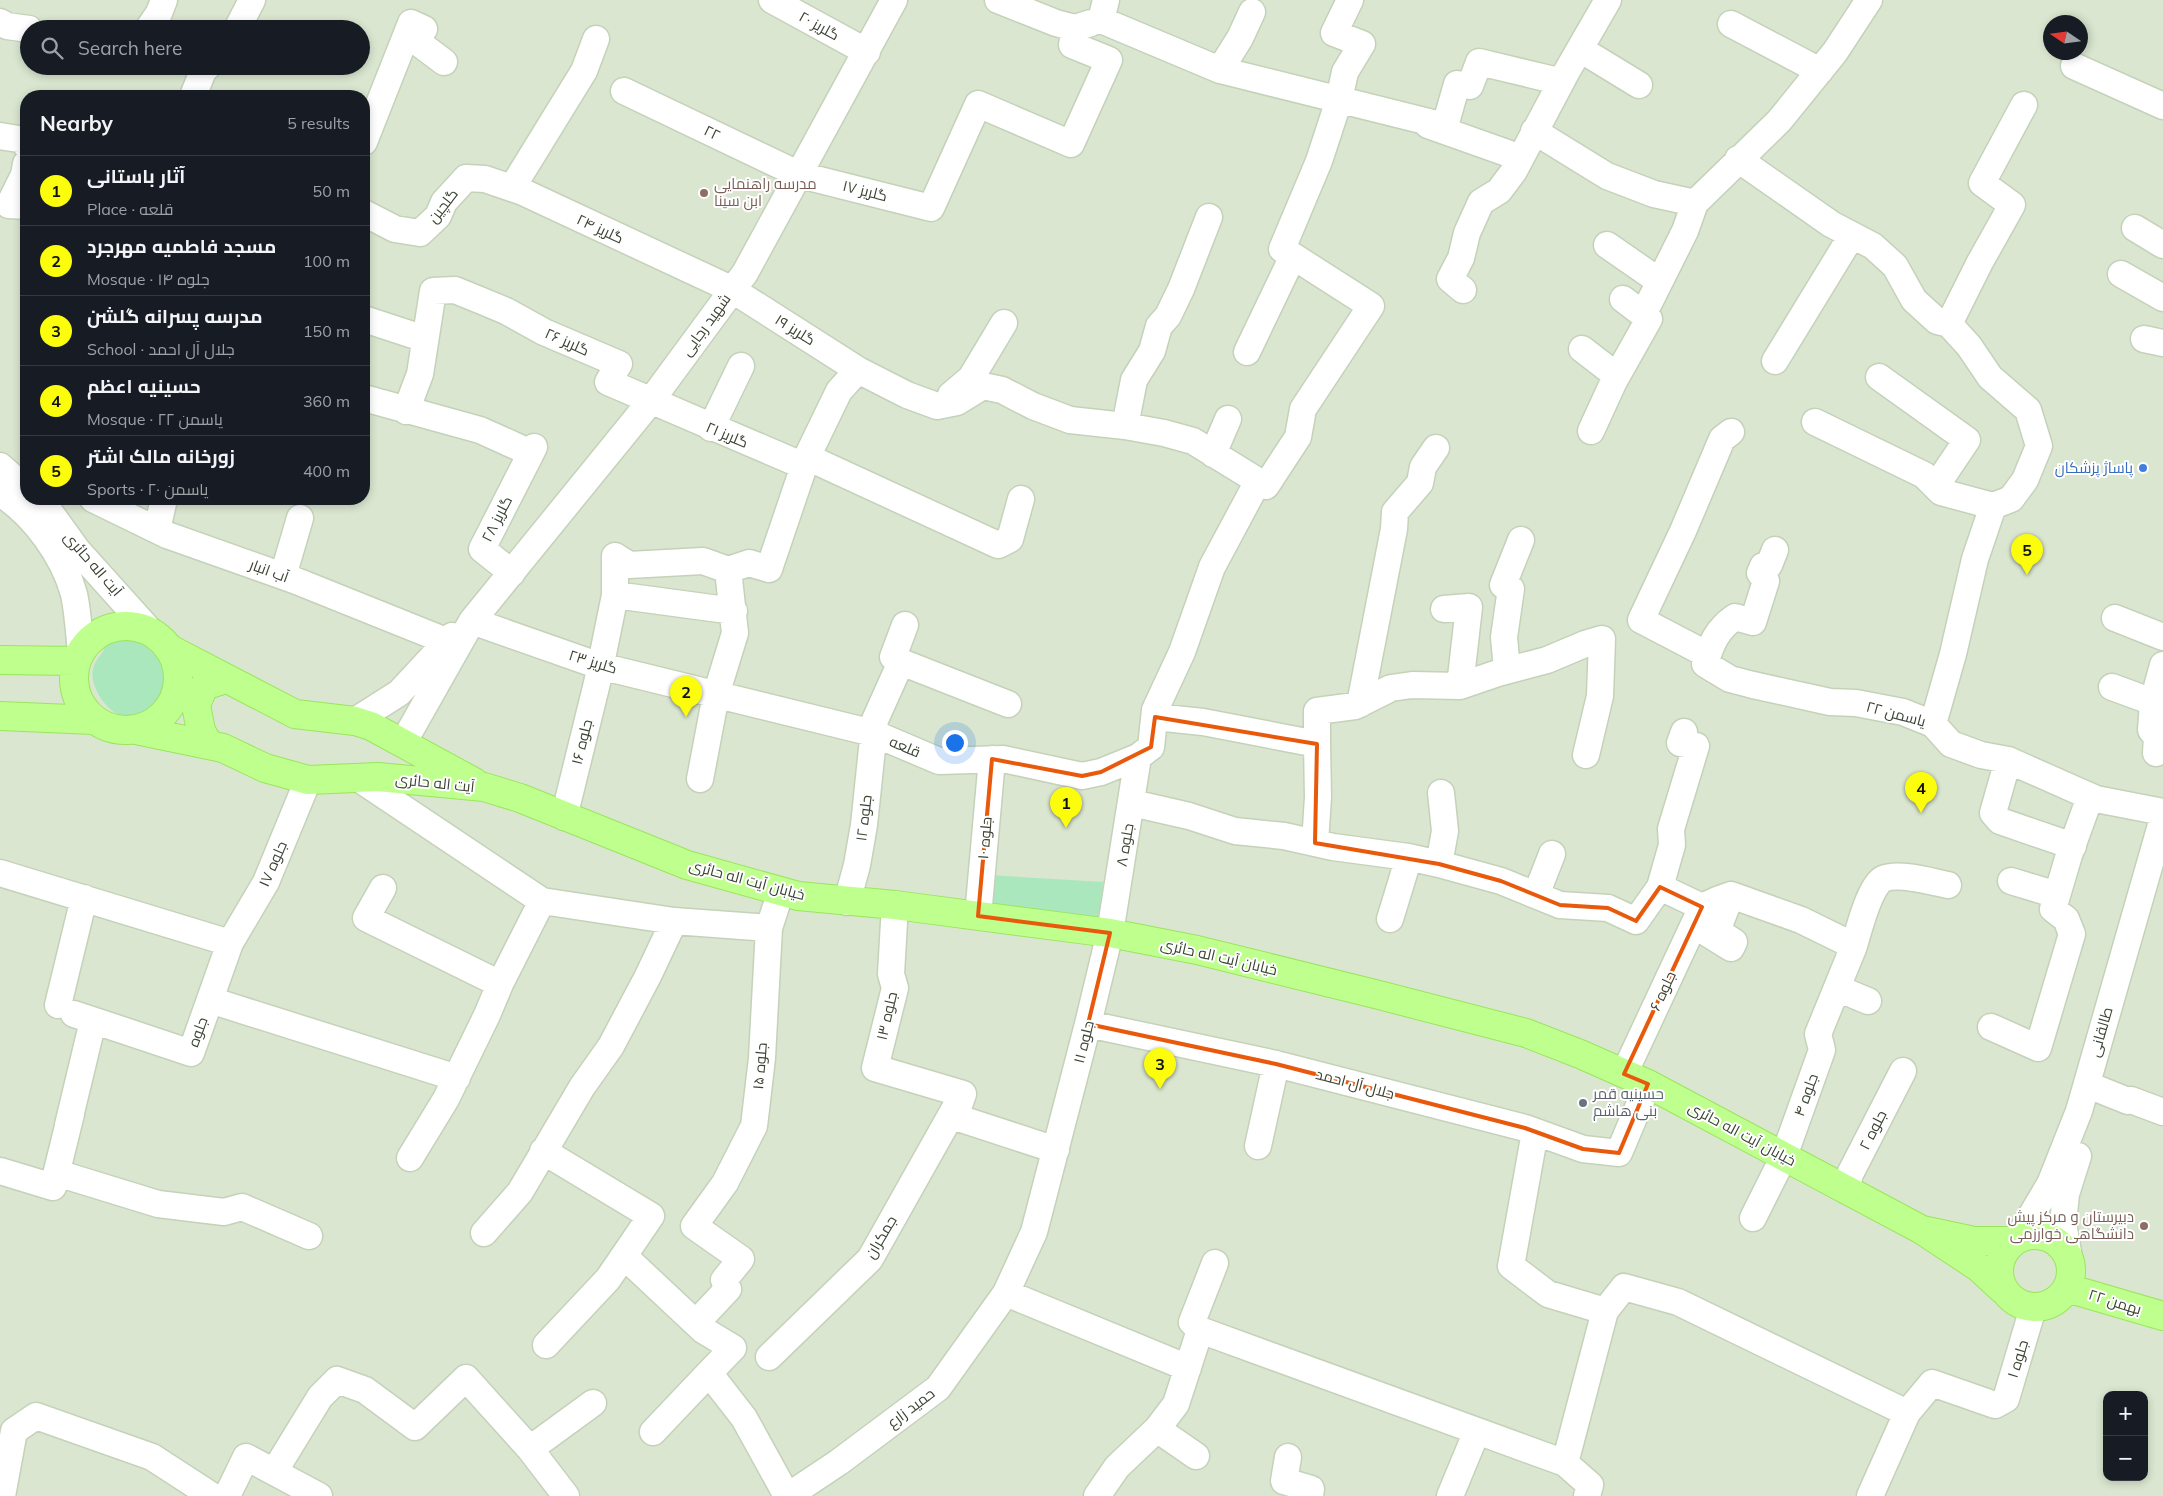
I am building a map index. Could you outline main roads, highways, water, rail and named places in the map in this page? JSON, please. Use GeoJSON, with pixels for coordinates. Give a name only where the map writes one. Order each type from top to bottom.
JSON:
{"type":"FeatureCollection","features":[{"type":"Feature","properties":{"kind":"main road"},"geometry":{"type":"LineString","coordinates":[[126,624],[149,630],[166,643],[168,648],[176,663],[178,684],[171,705],[156,721],[136,730],[114,730],[94,720],[80,704],[73,683],[79,656],[87,642],[105,629],[126,624]]}},
{"type":"Feature","properties":{"kind":"main road","name":"آیت اله حائری"},"geometry":{"type":"LineString","coordinates":[[168,648],[295,714],[355,721],[371,726],[484,788]]}},
{"type":"Feature","properties":{"kind":"main road"},"geometry":{"type":"LineString","coordinates":[[0,660],[79,656]]}},
{"type":"Feature","properties":{"kind":"main road"},"geometry":{"type":"LineString","coordinates":[[209,745],[201,731],[196,705],[204,686],[226,679]]}},
{"type":"Feature","properties":{"kind":"main road"},"geometry":{"type":"LineString","coordinates":[[0,716],[94,720]]}},
{"type":"Feature","properties":{"kind":"main road","name":"آیت اله حائری"},"geometry":{"type":"LineString","coordinates":[[136,730],[223,748],[265,768],[308,780],[368,777],[484,788]]}},
{"type":"Feature","properties":{"kind":"main road"},"geometry":{"type":"LineString","coordinates":[[368,777],[403,743]]}},
{"type":"Feature","properties":{"kind":"main road","name":"خیابان آیت اله حائری"},"geometry":{"type":"LineString","coordinates":[[484,788],[520,798],[687,865],[798,896],[895,905],[1110,933],[1197,950],[1526,1033],[1636,1079],[1922,1230]]}},
{"type":"Feature","properties":{"kind":"main road"},"geometry":{"type":"LineString","coordinates":[[1922,1230],[1974,1241],[2015,1240],[2030,1234],[2042,1235],[2053,1239],[2063,1247],[2069,1258],[2071,1270],[2067,1288],[2056,1301],[2045,1306],[2033,1308],[2021,1305],[2011,1299],[1978,1266],[1922,1230]]}},
{"type":"Feature","properties":{"kind":"main road"},"geometry":{"type":"LineString","coordinates":[[2003,1290],[1999,1279],[1998,1267],[2001,1255],[2015,1240]]}},
{"type":"Feature","properties":{"kind":"main road","name":"۲۲ بهمن"},"geometry":{"type":"LineString","coordinates":[[2067,1288],[2163,1316]]}},
{"type":"Feature","properties":{"kind":"place","name":"مدرسه راهنمایی ابن سینا"},"geometry":{"type":"Point","coordinates":[704,193]}},
{"type":"Feature","properties":{"kind":"place","name":"پاساژ پزشکان"},"geometry":{"type":"Point","coordinates":[2143,468]}},
{"type":"Feature","properties":{"kind":"place","name":"زورخانه مالک اشتر"},"geometry":{"type":"Point","coordinates":[2027,575]}},
{"type":"Feature","properties":{"kind":"place","name":"مسجد فاطمیه مهرجرد"},"geometry":{"type":"Point","coordinates":[686,717]}},
{"type":"Feature","properties":{"kind":"place","name":"حسینیه اعظم"},"geometry":{"type":"Point","coordinates":[1921,813]}},
{"type":"Feature","properties":{"kind":"place","name":"آثار باستانی"},"geometry":{"type":"Point","coordinates":[1066,828]}},
{"type":"Feature","properties":{"kind":"place","name":"مدرسه پسرانه گلشن"},"geometry":{"type":"Point","coordinates":[1160,1089]}},
{"type":"Feature","properties":{"kind":"place","name":"حسینیه قمر بنی هاشم"},"geometry":{"type":"Point","coordinates":[1583,1103]}},
{"type":"Feature","properties":{"kind":"place","name":"دبیرستان و مرکز پیش دانشگاهی خوارزمی"},"geometry":{"type":"Point","coordinates":[2144,1226]}}]}
